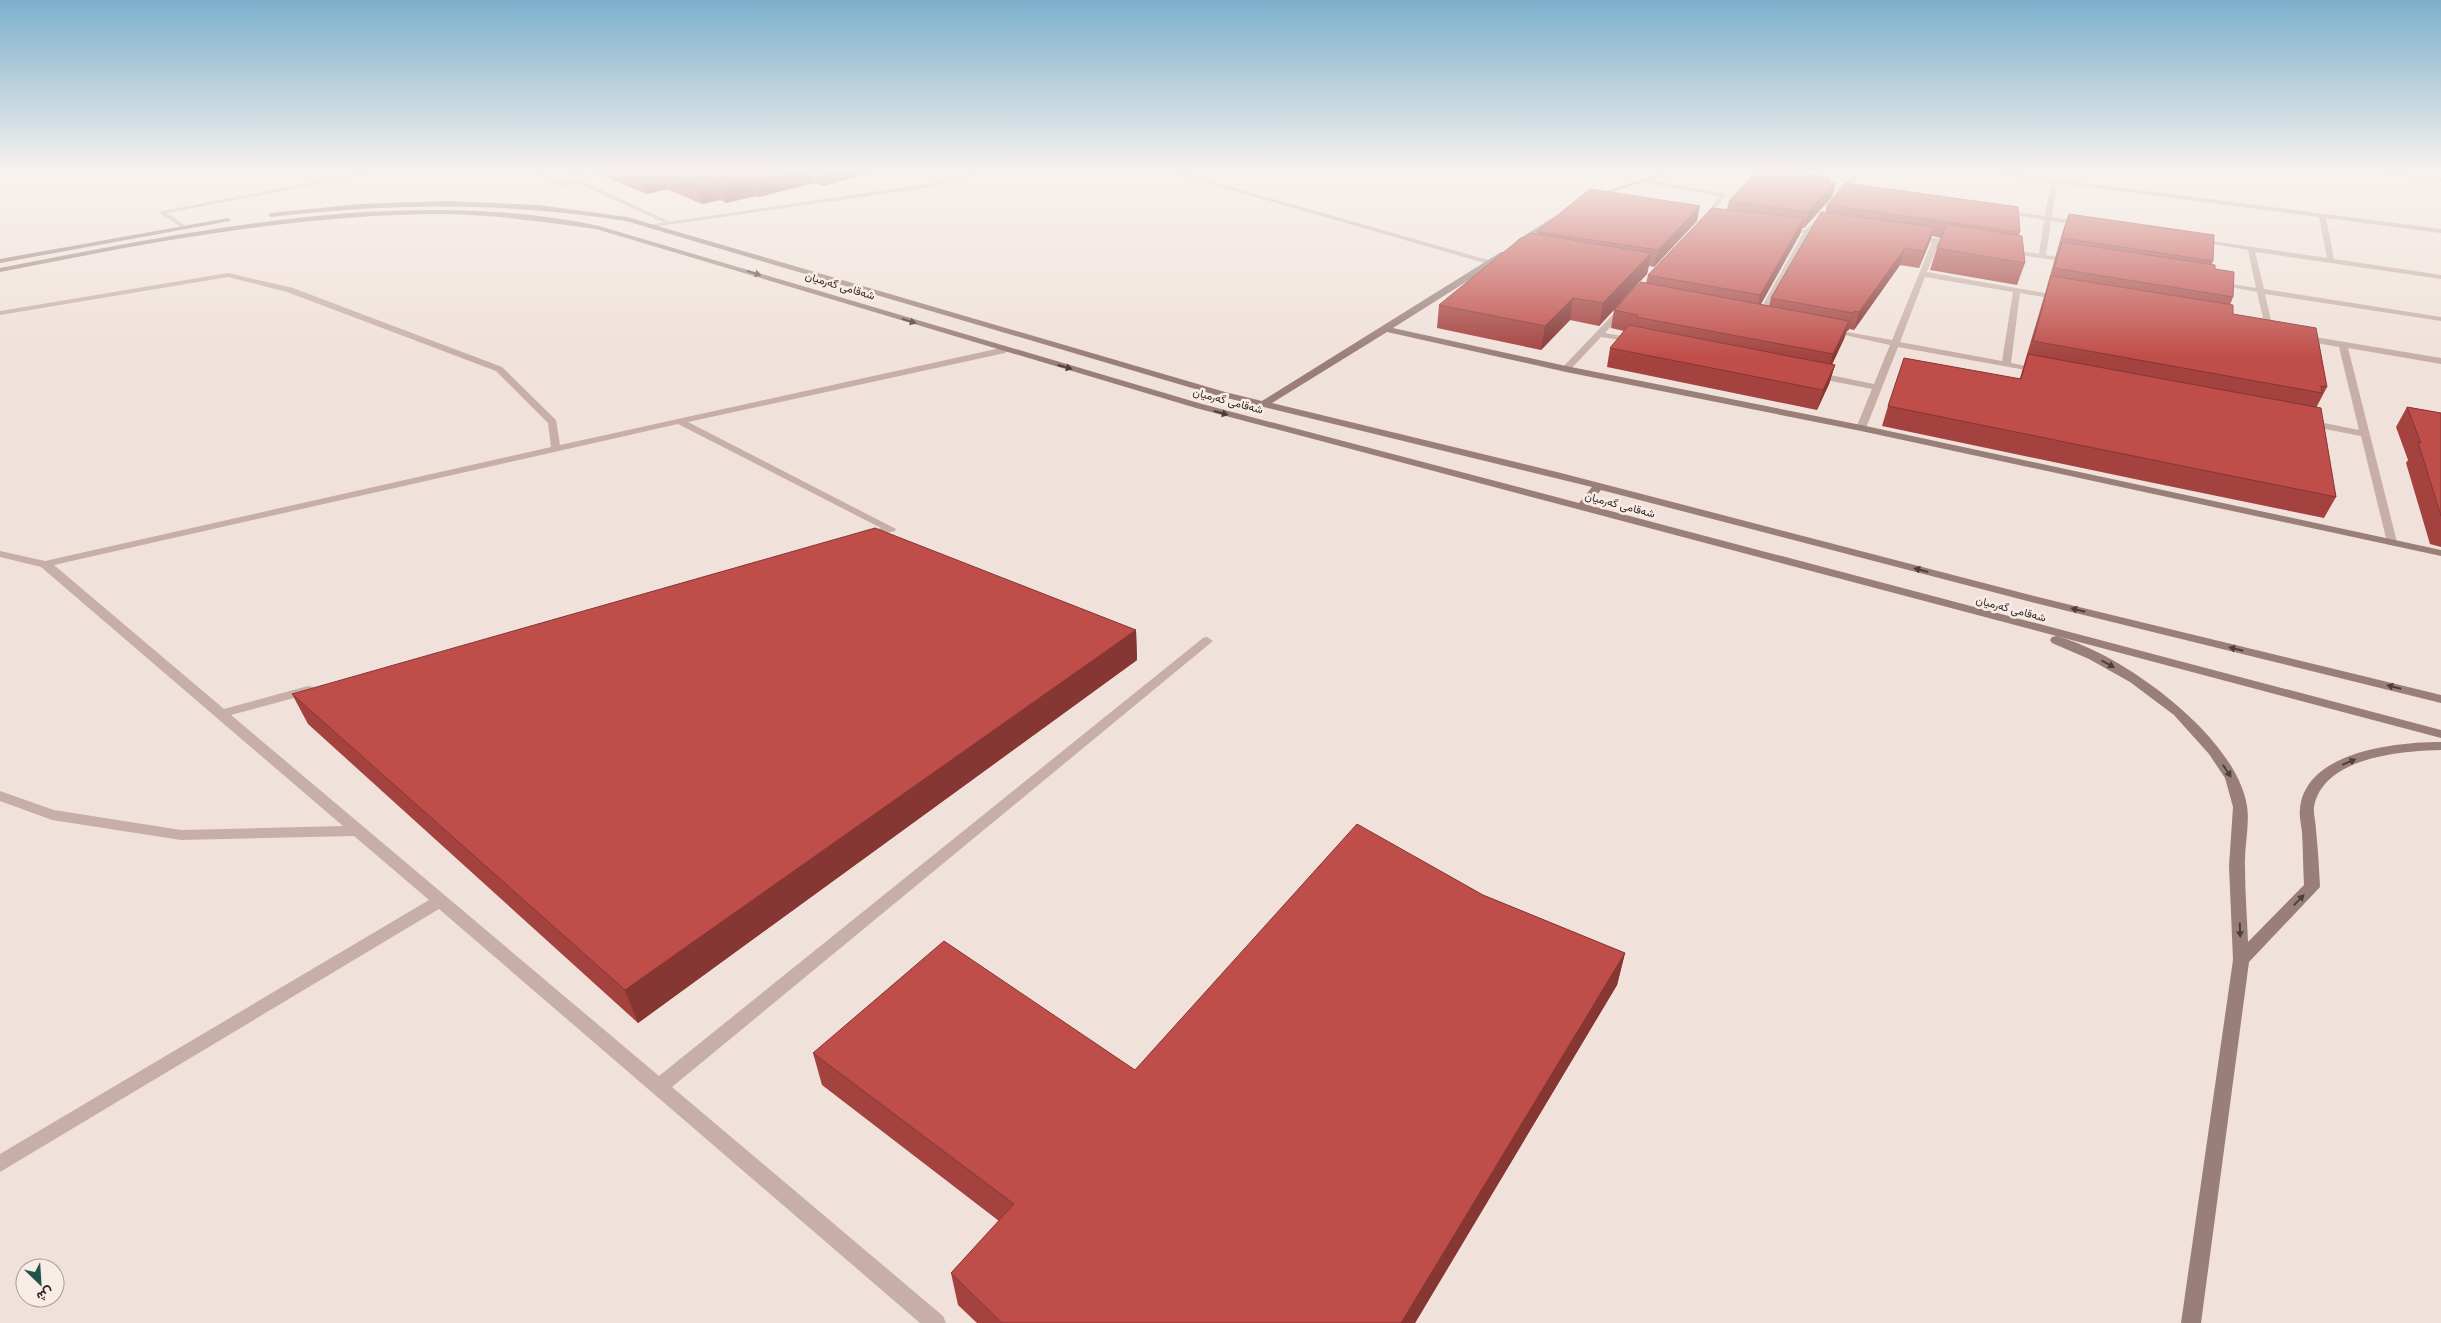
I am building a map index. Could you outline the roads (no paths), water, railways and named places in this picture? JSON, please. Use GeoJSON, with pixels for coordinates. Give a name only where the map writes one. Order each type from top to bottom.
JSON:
{"type":"FeatureCollection","features":[{"type":"Feature","properties":{"kind":"main road","name":"شەقامی گەرمیان"},"geometry":{"type":"LineString","coordinates":[[0,261],[148,234]]}},
{"type":"Feature","properties":{"kind":"main road","name":"شەقامی گەرمیان"},"geometry":{"type":"LineString","coordinates":[[0,270],[198,234]]}},
{"type":"Feature","properties":{"kind":"main road","name":"شەقامی گەرمیان"},"geometry":{"type":"LineString","coordinates":[[626,234],[1005,350],[1218,412],[2441,734]]}},
{"type":"Feature","properties":{"kind":"main road","name":"شەقامی گەرمیان"},"geometry":{"type":"LineString","coordinates":[[683,234],[1168,379],[1599,486],[2039,601],[2441,699]]}},
{"type":"Feature","properties":{"kind":"main road"},"geometry":{"type":"LineString","coordinates":[[1264,404],[1491,262],[1516,249],[1536,234]]}},
{"type":"Feature","properties":{"kind":"main road"},"geometry":{"type":"LineString","coordinates":[[1386,329],[1566,369],[1861,428],[2441,553]]}},
{"type":"Feature","properties":{"kind":"main road"},"geometry":{"type":"LineString","coordinates":[[1580,508],[1599,486]]}},
{"type":"Feature","properties":{"kind":"main road"},"geometry":{"type":"LineString","coordinates":[[2015,623],[2093,656],[2161,697],[2180,712],[2214,751],[2232,778],[2240,807],[2237,866],[2241,960],[2192,1323]]}},
{"type":"Feature","properties":{"kind":"main road"},"geometry":{"type":"LineString","coordinates":[[2241,960],[2312,887],[2307,805],[2317,782],[2344,763],[2371,754],[2415,746],[2441,746]]}},
{"type":"Feature","properties":{"kind":"street"},"geometry":{"type":"LineString","coordinates":[[1391,234],[1491,262]]}},
{"type":"Feature","properties":{"kind":"street"},"geometry":{"type":"LineString","coordinates":[[1770,319],[1755,316],[1806,234]]}},
{"type":"Feature","properties":{"kind":"street"},"geometry":{"type":"LineString","coordinates":[[2042,256],[2046,234]]}},
{"type":"Feature","properties":{"kind":"street"},"geometry":{"type":"LineString","coordinates":[[2326,234],[2331,260]]}},
{"type":"Feature","properties":{"kind":"street"},"geometry":{"type":"LineString","coordinates":[[1909,236],[1965,244]]}},
{"type":"Feature","properties":{"kind":"street"},"geometry":{"type":"LineString","coordinates":[[1861,428],[1936,240]]}},
{"type":"Feature","properties":{"kind":"street"},"geometry":{"type":"LineString","coordinates":[[2194,240],[2441,277]]}},
{"type":"Feature","properties":{"kind":"street"},"geometry":{"type":"LineString","coordinates":[[2251,248],[2270,333]]}},
{"type":"Feature","properties":{"kind":"street"},"geometry":{"type":"LineString","coordinates":[[2004,250],[2080,262]]}},
{"type":"Feature","properties":{"kind":"street"},"geometry":{"type":"LineString","coordinates":[[1923,274],[2066,298]]}},
{"type":"Feature","properties":{"kind":"street"},"geometry":{"type":"LineString","coordinates":[[0,313],[228,275],[290,290],[499,369],[553,422],[556,448]]}},
{"type":"Feature","properties":{"kind":"street"},"geometry":{"type":"LineString","coordinates":[[2213,283],[2441,319]]}},
{"type":"Feature","properties":{"kind":"street"},"geometry":{"type":"LineString","coordinates":[[2006,364],[2017,290]]}},
{"type":"Feature","properties":{"kind":"street"},"geometry":{"type":"LineString","coordinates":[[1566,369],[1630,301]]}},
{"type":"Feature","properties":{"kind":"street"},"geometry":{"type":"LineString","coordinates":[[1818,328],[2045,372]]}},
{"type":"Feature","properties":{"kind":"street"},"geometry":{"type":"LineString","coordinates":[[2260,331],[2279,334]]}},
{"type":"Feature","properties":{"kind":"street"},"geometry":{"type":"LineString","coordinates":[[1600,334],[1647,343]]}},
{"type":"Feature","properties":{"kind":"street"},"geometry":{"type":"LineString","coordinates":[[2297,337],[2441,361]]}},
{"type":"Feature","properties":{"kind":"street"},"geometry":{"type":"LineString","coordinates":[[2343,345],[2392,542]]}},
{"type":"Feature","properties":{"kind":"street"},"geometry":{"type":"LineString","coordinates":[[0,554],[45,564],[556,448],[1005,350]]}},
{"type":"Feature","properties":{"kind":"street"},"geometry":{"type":"LineString","coordinates":[[1810,374],[1876,387]]}},
{"type":"Feature","properties":{"kind":"street"},"geometry":{"type":"LineString","coordinates":[[679,421],[891,529],[853,539]]}},
{"type":"Feature","properties":{"kind":"street"},"geometry":{"type":"LineString","coordinates":[[2298,421],[2365,434]]}},
{"type":"Feature","properties":{"kind":"street"},"geometry":{"type":"LineString","coordinates":[[45,564],[936,1323]]}},
{"type":"Feature","properties":{"kind":"street"},"geometry":{"type":"LineString","coordinates":[[659,1087],[1207,641]]}},
{"type":"Feature","properties":{"kind":"street"},"geometry":{"type":"LineString","coordinates":[[222,714],[317,688]]}},
{"type":"Feature","properties":{"kind":"street"},"geometry":{"type":"LineString","coordinates":[[0,796],[52,815],[181,835],[359,831]]}},
{"type":"Feature","properties":{"kind":"street"},"geometry":{"type":"LineString","coordinates":[[0,1164],[440,901]]}}]}
